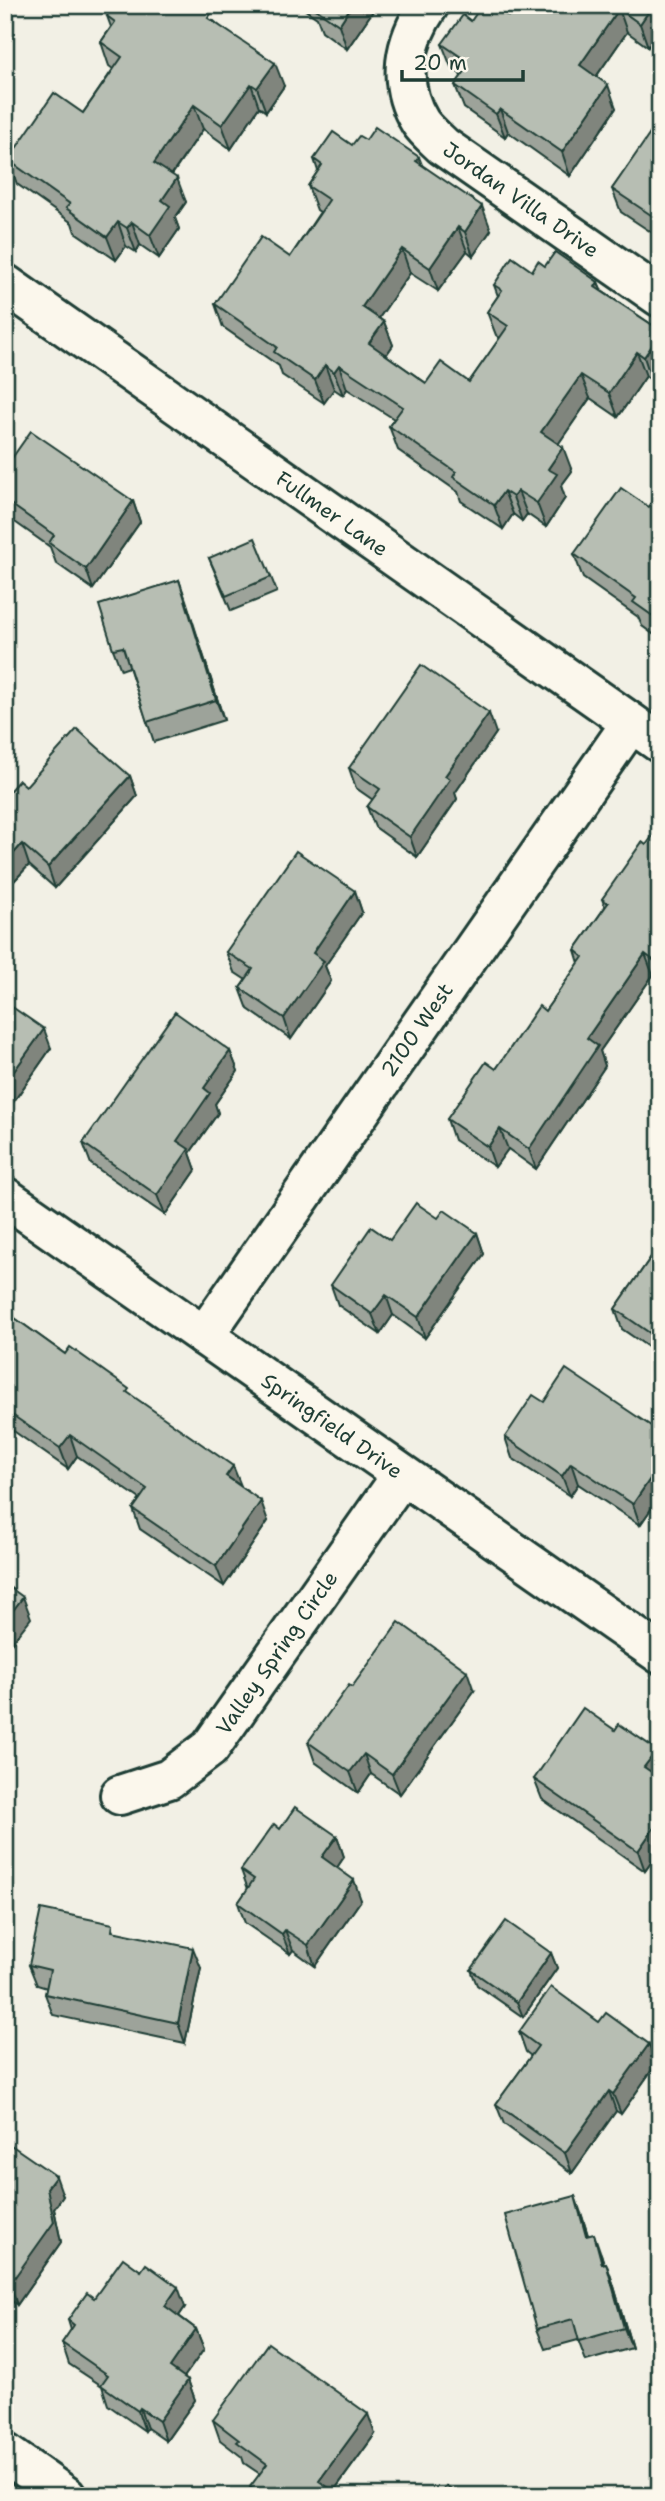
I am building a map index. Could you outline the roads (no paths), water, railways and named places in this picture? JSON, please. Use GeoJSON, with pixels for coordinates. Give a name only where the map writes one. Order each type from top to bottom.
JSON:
{"type":"FeatureCollection","features":[{"type":"Feature","properties":{"kind":"street","name":"Jordan Villa Drive"},"geometry":{"type":"LineString","coordinates":[[429,5],[409,41],[405,69],[409,95],[421,123],[443,146],[660,297]]}},
{"type":"Feature","properties":{"kind":"street","name":"Fullmer Lane"},"geometry":{"type":"LineString","coordinates":[[5,284],[645,733]]}},
{"type":"Feature","properties":{"kind":"street","name":"2100 West"},"geometry":{"type":"LineString","coordinates":[[204,1336],[645,733]]}},
{"type":"Feature","properties":{"kind":"street","name":"Springfield Drive"},"geometry":{"type":"LineString","coordinates":[[5,1197],[660,1654]]}},
{"type":"Feature","properties":{"kind":"street","name":"Valley Spring Circle"},"geometry":{"type":"LineString","coordinates":[[120,1795],[169,1779],[210,1748],[402,1475]]}},
{"type":"Feature","properties":{"kind":"street"},"geometry":{"type":"LineString","coordinates":[[5,2453],[66,2496]]}}]}
